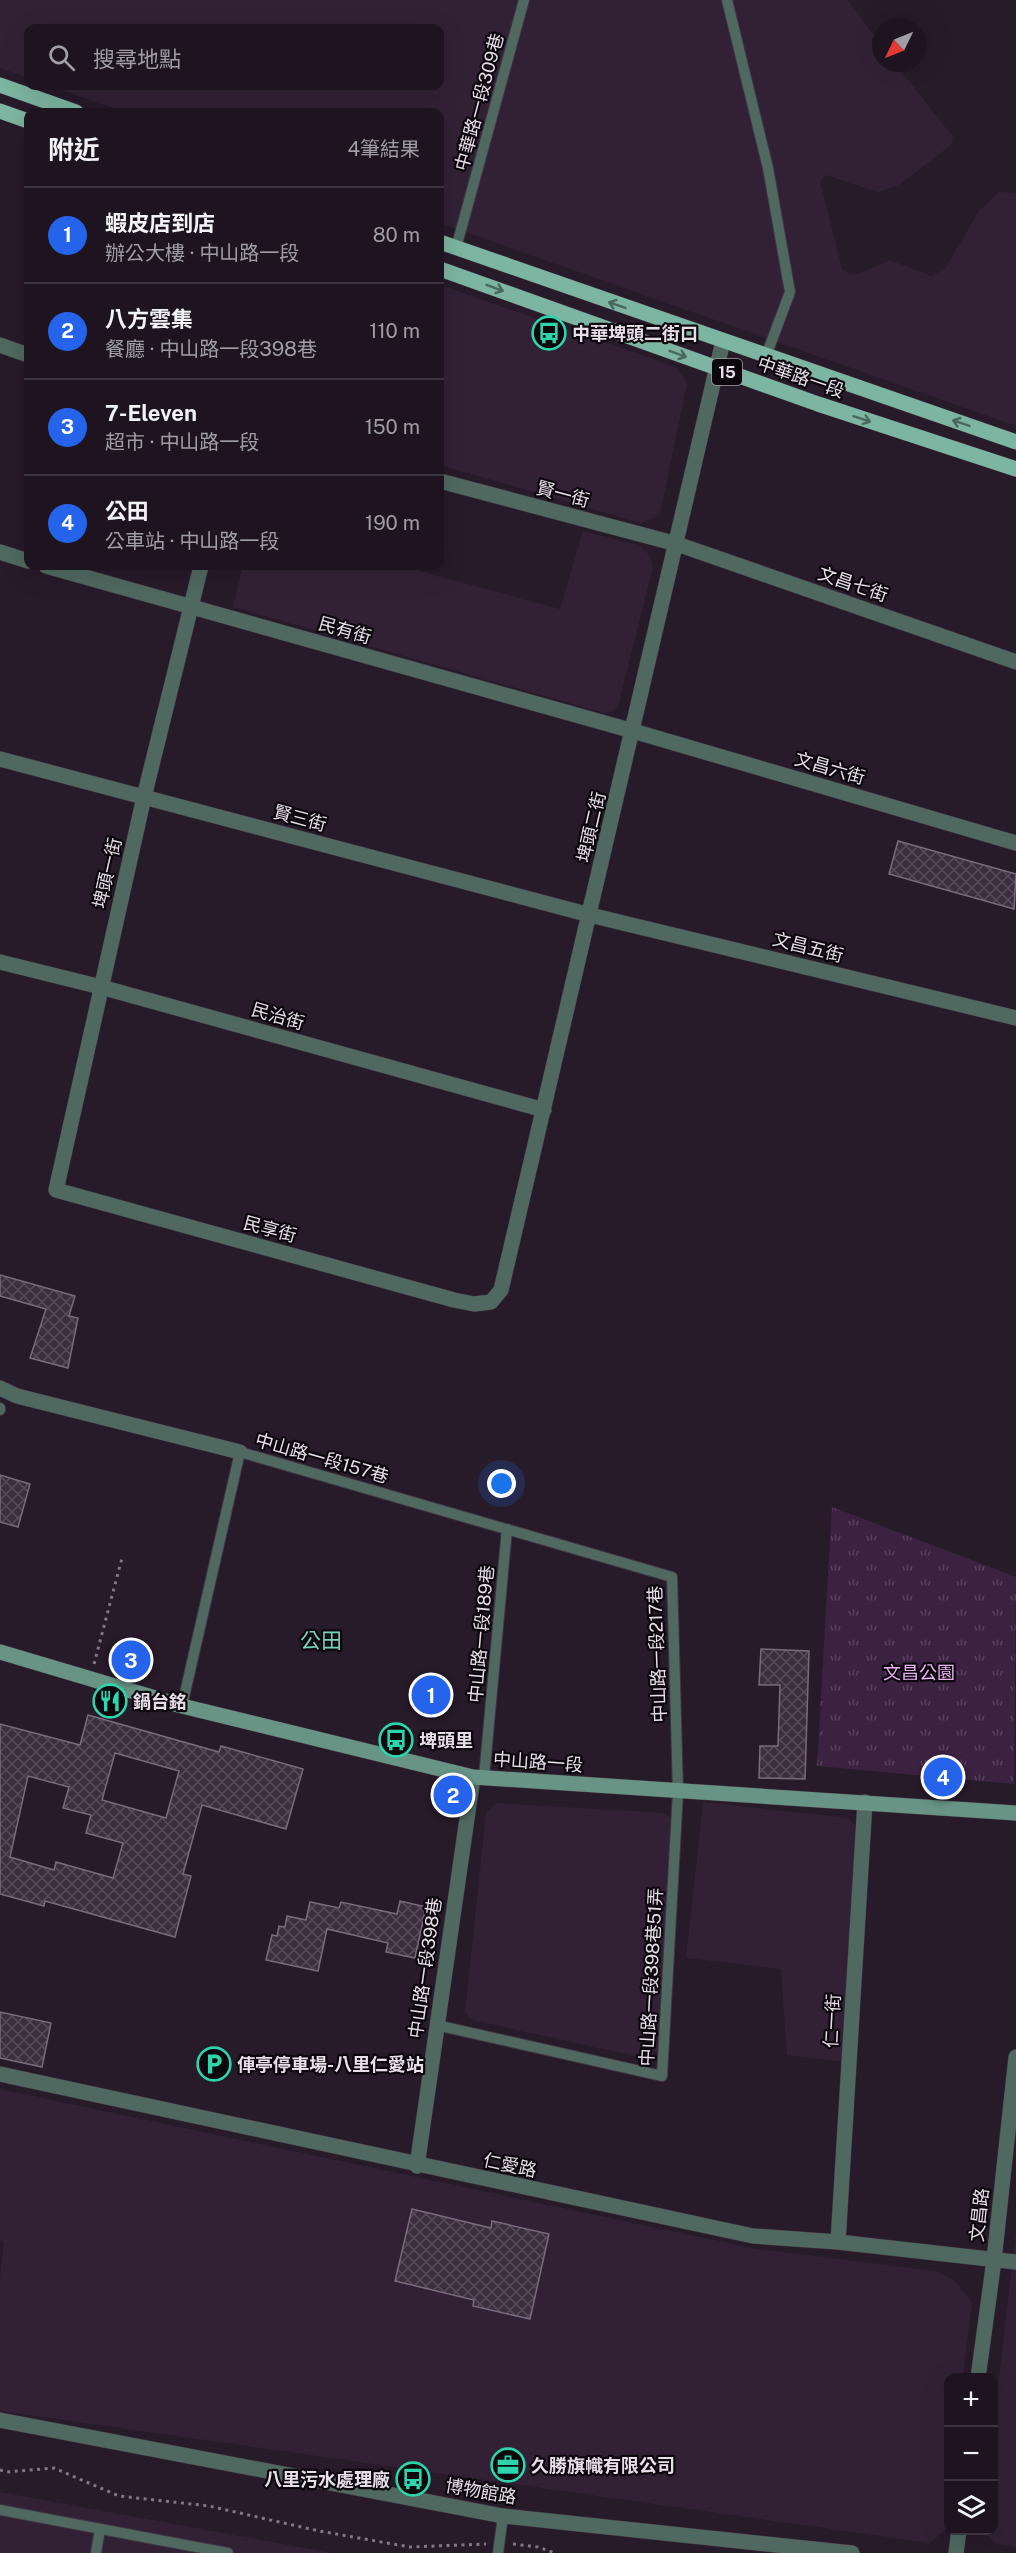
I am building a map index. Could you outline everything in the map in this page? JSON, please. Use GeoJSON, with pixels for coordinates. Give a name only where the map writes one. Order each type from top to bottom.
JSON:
{"type":"FeatureCollection","features":[{"type":"Feature","properties":{"kind":"main road"},"geometry":{"type":"LineString","coordinates":[[0,85],[65,108]]}},
{"type":"Feature","properties":{"kind":"main road"},"geometry":{"type":"LineString","coordinates":[[0,111],[24,120]]}},
{"type":"Feature","properties":{"kind":"main road","name":"中華路一段"},"geometry":{"type":"LineString","coordinates":[[444,244],[1016,442]]}},
{"type":"Feature","properties":{"kind":"main road","name":"中華路一段"},"geometry":{"type":"LineString","coordinates":[[444,270],[818,404],[1016,469]]}},
{"type":"Feature","properties":{"kind":"main road","name":"中山路一段"},"geometry":{"type":"LineString","coordinates":[[0,1652],[182,1706],[478,1777],[1016,1813]]}},
{"type":"Feature","properties":{"kind":"street","name":"埤頭二街"},"geometry":{"type":"LineString","coordinates":[[474,1304],[491,1302],[501,1290],[723,341]]}},
{"type":"Feature","properties":{"kind":"street"},"geometry":{"type":"LineString","coordinates":[[0,345],[24,354]]}},
{"type":"Feature","properties":{"kind":"street","name":"賢一街"},"geometry":{"type":"LineString","coordinates":[[444,483],[677,544]]}},
{"type":"Feature","properties":{"kind":"street","name":"文昌七街"},"geometry":{"type":"LineString","coordinates":[[677,544],[1016,662]]}},
{"type":"Feature","properties":{"kind":"street"},"geometry":{"type":"LineString","coordinates":[[0,552],[24,560]]}},
{"type":"Feature","properties":{"kind":"street","name":"民有街"},"geometry":{"type":"LineString","coordinates":[[60,570],[633,731]]}},
{"type":"Feature","properties":{"kind":"street","name":"埤頭一街"},"geometry":{"type":"LineString","coordinates":[[56,1190],[144,797],[200,570]]}},
{"type":"Feature","properties":{"kind":"street","name":"文昌六街"},"geometry":{"type":"LineString","coordinates":[[633,731],[1016,843]]}},
{"type":"Feature","properties":{"kind":"street","name":"賢三街"},"geometry":{"type":"LineString","coordinates":[[0,759],[590,915]]}},
{"type":"Feature","properties":{"kind":"street","name":"文昌五街"},"geometry":{"type":"LineString","coordinates":[[590,915],[1016,1018]]}},
{"type":"Feature","properties":{"kind":"street","name":"民治街"},"geometry":{"type":"LineString","coordinates":[[0,962],[102,987],[544,1110]]}},
{"type":"Feature","properties":{"kind":"street","name":"民享街"},"geometry":{"type":"LineString","coordinates":[[56,1190],[474,1304]]}},
{"type":"Feature","properties":{"kind":"street"},"geometry":{"type":"LineString","coordinates":[[0,1388],[17,1396],[240,1452]]}},
{"type":"Feature","properties":{"kind":"street","name":"中山路一段398巷"},"geometry":{"type":"LineString","coordinates":[[417,2166],[436,2025],[478,1777]]}},
{"type":"Feature","properties":{"kind":"street","name":"仁一街"},"geometry":{"type":"LineString","coordinates":[[838,2242],[865,1802]]}},
{"type":"Feature","properties":{"kind":"street","name":"文昌路"},"geometry":{"type":"LineString","coordinates":[[979,2373],[994,2260],[1016,2057]]}},
{"type":"Feature","properties":{"kind":"street","name":"仁愛路"},"geometry":{"type":"LineString","coordinates":[[0,2074],[417,2166],[753,2236],[838,2242],[1016,2262]]}},
{"type":"Feature","properties":{"kind":"street","name":"博物館路"},"geometry":{"type":"LineString","coordinates":[[0,2420],[502,2516],[852,2553]]}},
{"type":"Feature","properties":{"kind":"street"},"geometry":{"type":"LineString","coordinates":[[956,2553],[958,2535]]}},
{"type":"Feature","properties":{"kind":"lane","name":"中華路一段309巷"},"geometry":{"type":"LineString","coordinates":[[456,248],[524,0]]}},
{"type":"Feature","properties":{"kind":"lane"},"geometry":{"type":"LineString","coordinates":[[728,0],[768,168],[790,292],[766,356]]}},
{"type":"Feature","properties":{"kind":"lane","name":"中山路一段157巷"},"geometry":{"type":"LineString","coordinates":[[182,1706],[240,1452],[507,1529]]}},
{"type":"Feature","properties":{"kind":"lane","name":"中山路一段189巷"},"geometry":{"type":"LineString","coordinates":[[478,1777],[507,1529]]}},
{"type":"Feature","properties":{"kind":"lane","name":"中山路一段217巷"},"geometry":{"type":"LineString","coordinates":[[507,1529],[672,1577],[678,1792]]}},
{"type":"Feature","properties":{"kind":"lane","name":"中山路一段398巷51弄"},"geometry":{"type":"LineString","coordinates":[[436,2025],[662,2076],[678,1792]]}},
{"type":"Feature","properties":{"kind":"lane"},"geometry":{"type":"LineString","coordinates":[[0,2510],[228,2553]]}},
{"type":"Feature","properties":{"kind":"lane"},"geometry":{"type":"LineString","coordinates":[[499,2548],[502,2516]]}},
{"type":"Feature","properties":{"kind":"lane"},"geometry":{"type":"LineString","coordinates":[[96,2553],[100,2529]]}},
{"type":"Feature","properties":{"kind":"path"},"geometry":{"type":"LineString","coordinates":[[90,1678],[122,1558]]}},
{"type":"Feature","properties":{"kind":"path"},"geometry":{"type":"LineString","coordinates":[[0,2470],[7,2472],[54,2468],[119,2496],[209,2506],[319,2531],[410,2547],[538,2547],[555,2553]]}},
{"type":"Feature","properties":{"kind":"shaded area"},"geometry":{"type":"Polygon","coordinates":[[[0,0],[848,0],[872,33],[872,72],[902,72],[953,137],[951,145],[899,185],[878,192],[826,175],[820,181],[842,268],[850,274],[859,274],[890,260],[931,276],[945,269],[979,211],[999,192],[1016,193],[1016,426],[444,224],[444,108],[114,108],[61,90],[444,90],[444,24],[24,24],[24,77],[0,68],[0,0]]]}},
{"type":"Feature","properties":{"kind":"shaded area"},"geometry":{"type":"Polygon","coordinates":[[[444,286],[676,367],[687,383],[660,515],[641,523],[444,466],[444,286]]]}},
{"type":"Feature","properties":{"kind":"shaded area"},"geometry":{"type":"Polygon","coordinates":[[[583,531],[641,546],[650,556],[653,567],[618,706],[613,711],[604,713],[233,607],[242,570],[417,570],[560,609],[583,531]]]}},
{"type":"Feature","properties":{"kind":"shaded area"},"geometry":{"type":"Polygon","coordinates":[[[703,1802],[848,1818],[857,1828],[847,2062],[787,2055],[781,1969],[686,1958],[703,1802]]]}},
{"type":"Feature","properties":{"kind":"shaded area"},"geometry":{"type":"Polygon","coordinates":[[[496,1803],[665,1813],[672,1821],[659,2050],[652,2054],[635,2056],[472,2020],[465,2012],[486,1813],[496,1803]]]}},
{"type":"Feature","properties":{"kind":"shaded area"},"geometry":{"type":"Polygon","coordinates":[[[0,2089],[752,2248],[936,2271],[953,2279],[972,2302],[963,2373],[944,2373],[944,2531],[930,2543],[0,2411],[0,2278],[4,2242],[0,2240],[0,2089]]]}},
{"type":"Feature","properties":{"kind":"shaded area"},"geometry":{"type":"Polygon","coordinates":[[[1016,2232],[1016,2547],[997,2544],[987,2535],[998,2535],[998,2386],[1016,2232]]]}},
{"type":"Feature","properties":{"kind":"shaded area"},"geometry":{"type":"Polygon","coordinates":[[[0,2492],[332,2553],[0,2553],[0,2492]]]}},
{"type":"Feature","properties":{"kind":"green space","name":"文昌公園"},"geometry":{"type":"Polygon","coordinates":[[[832,1507],[1016,1577],[1014,1784],[817,1766],[832,1507]]]}},
{"type":"Feature","properties":{"kind":"building"},"geometry":{"type":"Polygon","coordinates":[[[898,841],[1016,874],[1014,909],[889,874],[898,841]]]}},
{"type":"Feature","properties":{"kind":"building"},"geometry":{"type":"Polygon","coordinates":[[[0,1275],[75,1296],[69,1316],[78,1318],[68,1368],[30,1358],[46,1309],[0,1296],[0,1275]]]}},
{"type":"Feature","properties":{"kind":"building"},"geometry":{"type":"Polygon","coordinates":[[[0,1475],[30,1484],[18,1527],[0,1522],[0,1475]]]}},
{"type":"Feature","properties":{"kind":"building"},"geometry":{"type":"Polygon","coordinates":[[[761,1649],[809,1651],[805,1779],[759,1778],[760,1746],[778,1746],[780,1685],[759,1685],[761,1649]]]}},
{"type":"Feature","properties":{"kind":"building"},"geometry":{"type":"Polygon","coordinates":[[[88,1715],[219,1752],[221,1746],[303,1769],[286,1829],[202,1805],[183,1874],[191,1876],[175,1937],[45,1901],[44,1906],[0,1894],[0,1724],[80,1745],[88,1715]],[[115,1753],[102,1800],[166,1818],[179,1771],[115,1753]],[[28,1776],[10,1857],[54,1870],[56,1862],[113,1878],[123,1843],[86,1833],[91,1815],[63,1808],[69,1787],[28,1776]]]}},
{"type":"Feature","properties":{"kind":"building"},"geometry":{"type":"Polygon","coordinates":[[[400,1901],[426,1907],[415,1958],[386,1952],[388,1943],[327,1929],[318,1971],[266,1960],[272,1935],[277,1936],[279,1926],[285,1927],[287,1916],[306,1920],[310,1902],[339,1908],[341,1902],[397,1914],[400,1901]]]}},
{"type":"Feature","properties":{"kind":"building"},"geometry":{"type":"Polygon","coordinates":[[[0,2012],[51,2023],[42,2067],[0,2058],[0,2012]]]}},
{"type":"Feature","properties":{"kind":"building"},"geometry":{"type":"Polygon","coordinates":[[[412,2209],[491,2228],[492,2221],[549,2234],[530,2319],[473,2306],[474,2300],[395,2281],[412,2209]]]}},
{"type":"Feature","properties":{"kind":"place","name":"中華埤頭二街口"},"geometry":{"type":"Point","coordinates":[549,333]}},
{"type":"Feature","properties":{"kind":"place","name":"7-Eleven"},"geometry":{"type":"Point","coordinates":[131,1660]}},
{"type":"Feature","properties":{"kind":"place","name":"蝦皮店到店"},"geometry":{"type":"Point","coordinates":[431,1695]}},
{"type":"Feature","properties":{"kind":"place","name":"鍋台銘"},"geometry":{"type":"Point","coordinates":[110,1701]}},
{"type":"Feature","properties":{"kind":"place","name":"埤頭里"},"geometry":{"type":"Point","coordinates":[396,1740]}},
{"type":"Feature","properties":{"kind":"place","name":"公田"},"geometry":{"type":"Point","coordinates":[943,1777]}},
{"type":"Feature","properties":{"kind":"place","name":"八方雲集"},"geometry":{"type":"Point","coordinates":[453,1795]}},
{"type":"Feature","properties":{"kind":"place","name":"俥亭停車場-八里仁愛站"},"geometry":{"type":"Point","coordinates":[214,2064]}},
{"type":"Feature","properties":{"kind":"place","name":"久勝旗幟有限公司"},"geometry":{"type":"Point","coordinates":[508,2465]}},
{"type":"Feature","properties":{"kind":"place","name":"八里污水處理廠"},"geometry":{"type":"Point","coordinates":[413,2479]}},
{"type":"Feature","properties":{"kind":"district","name":"公田"},"geometry":{"type":"Point","coordinates":[321,1640]}}]}
